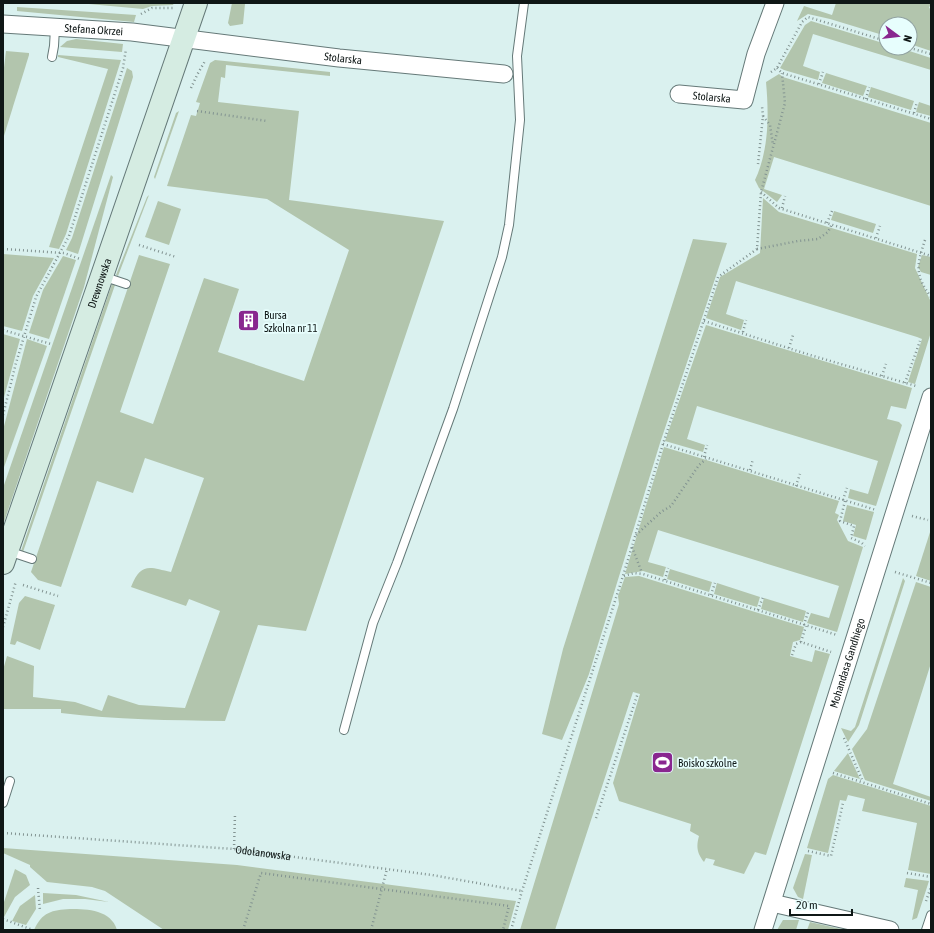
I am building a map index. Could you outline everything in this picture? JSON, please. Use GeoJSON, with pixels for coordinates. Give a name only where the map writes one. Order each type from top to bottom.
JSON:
{"type":"FeatureCollection","features":[{"type":"Feature","properties":{"kind":"main road","name":"Drewnowska"},"geometry":{"type":"LineString","coordinates":[[5,557],[194,8]]}},
{"type":"Feature","properties":{"kind":"street","name":"Stolarska"},"geometry":{"type":"LineString","coordinates":[[679,94],[744,100],[756,54],[775,3]]}},
{"type":"Feature","properties":{"kind":"street","name":"Stefana Okrzei"},"geometry":{"type":"LineString","coordinates":[[3,24],[132,32],[183,38]]}},
{"type":"Feature","properties":{"kind":"street","name":"Stolarska"},"geometry":{"type":"LineString","coordinates":[[183,38],[339,58],[510,75]]}},
{"type":"Feature","properties":{"kind":"street","name":"Mohandasa Gandhiego"},"geometry":{"type":"LineString","coordinates":[[763,930],[930,399]]}},
{"type":"Feature","properties":{"kind":"street"},"geometry":{"type":"LineString","coordinates":[[772,902],[890,930]]}},
{"type":"Feature","properties":{"kind":"lane"},"geometry":{"type":"LineString","coordinates":[[344,730],[373,623],[397,563],[453,409],[502,257],[509,225],[520,120],[510,75],[517,56],[524,3]]}},
{"type":"Feature","properties":{"kind":"lane"},"geometry":{"type":"LineString","coordinates":[[52,57],[55,28]]}},
{"type":"Feature","properties":{"kind":"lane"},"geometry":{"type":"LineString","coordinates":[[101,275],[126,284]]}},
{"type":"Feature","properties":{"kind":"lane"},"geometry":{"type":"LineString","coordinates":[[5,557],[32,559]]}},
{"type":"Feature","properties":{"kind":"lane"},"geometry":{"type":"LineString","coordinates":[[3,803],[10,781]]}},
{"type":"Feature","properties":{"kind":"lane"},"geometry":{"type":"LineString","coordinates":[[926,930],[931,915]]}},
{"type":"Feature","properties":{"kind":"path"},"geometry":{"type":"LineString","coordinates":[[3,415],[25,335],[40,288],[72,229],[123,68],[126,44],[139,16],[146,10],[194,8]]}},
{"type":"Feature","properties":{"kind":"path"},"geometry":{"type":"LineString","coordinates":[[757,248],[761,192],[785,103],[782,73],[778,68],[802,22],[808,17],[878,38]]}},
{"type":"Feature","properties":{"kind":"path"},"geometry":{"type":"LineString","coordinates":[[918,50],[931,54]]}},
{"type":"Feature","properties":{"kind":"path"},"geometry":{"type":"LineString","coordinates":[[819,84],[823,72]]}},
{"type":"Feature","properties":{"kind":"path"},"geometry":{"type":"LineString","coordinates":[[782,73],[931,119]]}},
{"type":"Feature","properties":{"kind":"path"},"geometry":{"type":"LineString","coordinates":[[866,99],[869,87]]}},
{"type":"Feature","properties":{"kind":"path"},"geometry":{"type":"LineString","coordinates":[[914,114],[917,102]]}},
{"type":"Feature","properties":{"kind":"path"},"geometry":{"type":"LineString","coordinates":[[197,111],[266,121]]}},
{"type":"Feature","properties":{"kind":"path"},"geometry":{"type":"LineString","coordinates":[[758,164],[763,116],[770,125],[774,148]]}},
{"type":"Feature","properties":{"kind":"path"},"geometry":{"type":"LineString","coordinates":[[761,192],[782,208],[931,256]]}},
{"type":"Feature","properties":{"kind":"path"},"geometry":{"type":"LineString","coordinates":[[782,208],[785,196]]}},
{"type":"Feature","properties":{"kind":"path"},"geometry":{"type":"LineString","coordinates":[[827,223],[832,211]]}},
{"type":"Feature","properties":{"kind":"path"},"geometry":{"type":"LineString","coordinates":[[511,930],[522,891],[623,576],[663,444],[718,277],[757,248],[798,241],[818,240],[828,232],[832,224]]}},
{"type":"Feature","properties":{"kind":"path"},"geometry":{"type":"LineString","coordinates":[[876,238],[880,226]]}},
{"type":"Feature","properties":{"kind":"path"},"geometry":{"type":"LineString","coordinates":[[925,240],[917,266],[926,290],[931,297]]}},
{"type":"Feature","properties":{"kind":"path"},"geometry":{"type":"LineString","coordinates":[[139,245],[176,256]]}},
{"type":"Feature","properties":{"kind":"path"},"geometry":{"type":"LineString","coordinates":[[3,249],[60,253],[80,259]]}},
{"type":"Feature","properties":{"kind":"path"},"geometry":{"type":"LineString","coordinates":[[742,332],[746,320]]}},
{"type":"Feature","properties":{"kind":"path"},"geometry":{"type":"LineString","coordinates":[[704,321],[916,386],[930,399]]}},
{"type":"Feature","properties":{"kind":"path"},"geometry":{"type":"LineString","coordinates":[[3,330],[25,335],[51,344]]}},
{"type":"Feature","properties":{"kind":"path"},"geometry":{"type":"LineString","coordinates":[[789,348],[793,335]]}},
{"type":"Feature","properties":{"kind":"path"},"geometry":{"type":"LineString","coordinates":[[906,383],[920,341]]}},
{"type":"Feature","properties":{"kind":"path"},"geometry":{"type":"LineString","coordinates":[[882,376],[886,364]]}},
{"type":"Feature","properties":{"kind":"path"},"geometry":{"type":"LineString","coordinates":[[663,444],[894,516]]}},
{"type":"Feature","properties":{"kind":"path"},"geometry":{"type":"LineString","coordinates":[[635,536],[661,512],[671,506],[705,458],[708,445]]}},
{"type":"Feature","properties":{"kind":"path"},"geometry":{"type":"LineString","coordinates":[[750,470],[753,460]]}},
{"type":"Feature","properties":{"kind":"path"},"geometry":{"type":"LineString","coordinates":[[796,486],[800,474]]}},
{"type":"Feature","properties":{"kind":"path"},"geometry":{"type":"LineString","coordinates":[[847,488],[840,521],[854,526],[851,538],[862,543],[878,568],[931,584]]}},
{"type":"Feature","properties":{"kind":"path"},"geometry":{"type":"LineString","coordinates":[[632,546],[642,574]]}},
{"type":"Feature","properties":{"kind":"path"},"geometry":{"type":"LineString","coordinates":[[664,580],[668,568]]}},
{"type":"Feature","properties":{"kind":"path"},"geometry":{"type":"LineString","coordinates":[[623,576],[642,574],[664,580],[854,641]]}},
{"type":"Feature","properties":{"kind":"path"},"geometry":{"type":"LineString","coordinates":[[711,596],[715,583]]}},
{"type":"Feature","properties":{"kind":"path"},"geometry":{"type":"LineString","coordinates":[[23,585],[58,596]]}},
{"type":"Feature","properties":{"kind":"path"},"geometry":{"type":"LineString","coordinates":[[758,610],[763,598]]}},
{"type":"Feature","properties":{"kind":"path"},"geometry":{"type":"LineString","coordinates":[[801,642],[808,612]]}},
{"type":"Feature","properties":{"kind":"path"},"geometry":{"type":"LineString","coordinates":[[792,655],[796,644],[801,642],[834,652]]}},
{"type":"Feature","properties":{"kind":"path"},"geometry":{"type":"LineString","coordinates":[[596,818],[638,693]]}},
{"type":"Feature","properties":{"kind":"path"},"geometry":{"type":"LineString","coordinates":[[843,736],[863,782]]}},
{"type":"Feature","properties":{"kind":"path"},"geometry":{"type":"LineString","coordinates":[[828,771],[931,804]]}},
{"type":"Feature","properties":{"kind":"path"},"geometry":{"type":"LineString","coordinates":[[803,850],[831,856],[843,803]]}},
{"type":"Feature","properties":{"kind":"path"},"geometry":{"type":"LineString","coordinates":[[234,849],[235,814]]}},
{"type":"Feature","properties":{"kind":"path","name":"Odolanowska"},"geometry":{"type":"LineString","coordinates":[[3,833],[234,849],[432,875],[522,891]]}},
{"type":"Feature","properties":{"kind":"path"},"geometry":{"type":"LineString","coordinates":[[370,930],[387,869]]}},
{"type":"Feature","properties":{"kind":"path"},"geometry":{"type":"LineString","coordinates":[[243,930],[261,873],[509,906],[503,930]]}},
{"type":"Feature","properties":{"kind":"path"},"geometry":{"type":"LineString","coordinates":[[907,873],[931,877]]}},
{"type":"Feature","properties":{"kind":"path"},"geometry":{"type":"LineString","coordinates":[[38,888],[40,910]]}},
{"type":"Feature","properties":{"kind":"path"},"geometry":{"type":"LineString","coordinates":[[3,919],[33,930]]}},
{"type":"Feature","properties":{"kind":"green space"},"geometry":{"type":"Polygon","coordinates":[[[78,3],[174,3],[173,5],[152,6],[143,9],[78,3]]]}},
{"type":"Feature","properties":{"kind":"green space"},"geometry":{"type":"Polygon","coordinates":[[[232,3],[253,3],[245,4],[243,24],[230,26],[228,23],[232,3]]]}},
{"type":"Feature","properties":{"kind":"green space"},"geometry":{"type":"Polygon","coordinates":[[[836,3],[931,3],[929,8],[931,9],[931,51],[918,47],[918,16],[878,16],[878,34],[808,14],[797,21],[804,6],[832,15],[836,3]]]}},
{"type":"Feature","properties":{"kind":"green space"},"geometry":{"type":"Polygon","coordinates":[[[17,7],[136,15],[134,22],[17,11],[17,7]]]}},
{"type":"Feature","properties":{"kind":"green space"},"geometry":{"type":"Polygon","coordinates":[[[811,21],[878,42],[878,54],[813,34],[803,66],[820,72],[818,80],[780,68],[805,25],[811,21]]]}},
{"type":"Feature","properties":{"kind":"green space"},"geometry":{"type":"Polygon","coordinates":[[[76,39],[123,44],[122,52],[60,47],[67,41],[76,39]]]}},
{"type":"Feature","properties":{"kind":"green space"},"geometry":{"type":"Polygon","coordinates":[[[6,51],[29,53],[29,55],[3,139],[3,76],[6,51]]]}},
{"type":"Feature","properties":{"kind":"green space"},"geometry":{"type":"Polygon","coordinates":[[[918,54],[931,58],[931,70],[885,56],[918,56],[918,54]]]}},
{"type":"Feature","properties":{"kind":"green space"},"geometry":{"type":"Polygon","coordinates":[[[58,55],[121,60],[66,234],[59,249],[49,247],[108,69],[58,57],[58,55]]]}},
{"type":"Feature","properties":{"kind":"green space"},"geometry":{"type":"Polygon","coordinates":[[[215,60],[330,72],[330,76],[226,65],[225,78],[221,77],[218,102],[299,111],[289,200],[444,221],[306,631],[258,625],[225,721],[102,717],[61,713],[61,709],[3,709],[3,670],[7,656],[34,666],[33,697],[75,702],[102,711],[108,695],[139,705],[185,708],[220,611],[189,599],[186,606],[131,587],[138,573],[146,568],[171,572],[204,478],[145,458],[133,493],[97,481],[61,587],[38,580],[31,572],[139,255],[170,264],[120,412],[153,424],[204,278],[239,289],[218,352],[304,381],[349,250],[267,199],[167,186],[191,115],[196,116],[200,103],[196,102],[210,63],[215,60]]]}},
{"type":"Feature","properties":{"kind":"green space"},"geometry":{"type":"Polygon","coordinates":[[[127,68],[132,71],[133,77],[78,254],[66,250],[72,238],[127,68]]]}},
{"type":"Feature","properties":{"kind":"green space"},"geometry":{"type":"Polygon","coordinates":[[[826,73],[867,86],[863,96],[822,83],[826,73]]]}},
{"type":"Feature","properties":{"kind":"green space"},"geometry":{"type":"Polygon","coordinates":[[[779,74],[783,77],[931,123],[931,206],[774,157],[764,189],[782,195],[777,202],[759,188],[755,180],[763,157],[767,132],[768,107],[766,82],[779,74]]]}},
{"type":"Feature","properties":{"kind":"green space"},"geometry":{"type":"Polygon","coordinates":[[[871,87],[914,101],[911,110],[868,97],[871,87]]]}},
{"type":"Feature","properties":{"kind":"green space"},"geometry":{"type":"Polygon","coordinates":[[[919,102],[931,106],[931,116],[916,112],[919,102]]]}},
{"type":"Feature","properties":{"kind":"green space"},"geometry":{"type":"Polygon","coordinates":[[[179,111],[155,179],[154,177],[176,113],[179,111]]]}},
{"type":"Feature","properties":{"kind":"green space"},"geometry":{"type":"Polygon","coordinates":[[[111,175],[113,177],[84,287],[3,525],[3,488],[111,175]]]}},
{"type":"Feature","properties":{"kind":"green space"},"geometry":{"type":"Polygon","coordinates":[[[149,195],[118,276],[116,275],[149,195]]]}},
{"type":"Feature","properties":{"kind":"green space"},"geometry":{"type":"Polygon","coordinates":[[[763,198],[779,212],[917,254],[915,268],[931,302],[931,332],[915,384],[908,382],[922,339],[917,337],[736,281],[726,314],[744,320],[741,330],[706,318],[720,277],[760,253],[763,198]]]}},
{"type":"Feature","properties":{"kind":"green space"},"geometry":{"type":"Polygon","coordinates":[[[158,201],[181,209],[169,245],[145,237],[158,201]]]}},
{"type":"Feature","properties":{"kind":"green space"},"geometry":{"type":"Polygon","coordinates":[[[834,211],[876,224],[873,233],[831,220],[834,211]]]}},
{"type":"Feature","properties":{"kind":"green space"},"geometry":{"type":"Polygon","coordinates":[[[693,239],[727,243],[660,443],[589,674],[562,740],[542,734],[563,649],[693,239]]]}},
{"type":"Feature","properties":{"kind":"green space"},"geometry":{"type":"Polygon","coordinates":[[[3,254],[54,258],[33,296],[22,331],[3,326],[3,254]]]}},
{"type":"Feature","properties":{"kind":"green space"},"geometry":{"type":"Polygon","coordinates":[[[922,255],[931,257],[931,275],[921,272],[918,267],[922,255]]]}},
{"type":"Feature","properties":{"kind":"green space"},"geometry":{"type":"Polygon","coordinates":[[[63,256],[76,260],[49,339],[29,333],[43,290],[63,256]]]}},
{"type":"Feature","properties":{"kind":"green space"},"geometry":{"type":"Polygon","coordinates":[[[112,284],[115,285],[23,552],[21,551],[112,284]]]}},
{"type":"Feature","properties":{"kind":"green space"},"geometry":{"type":"Polygon","coordinates":[[[706,325],[912,388],[906,409],[891,406],[887,419],[899,422],[902,425],[876,506],[848,498],[850,489],[868,494],[878,461],[697,406],[687,439],[705,445],[703,452],[665,441],[706,325]]]}},
{"type":"Feature","properties":{"kind":"green space"},"geometry":{"type":"Polygon","coordinates":[[[3,334],[20,339],[3,401],[3,334]]]}},
{"type":"Feature","properties":{"kind":"green space"},"geometry":{"type":"Polygon","coordinates":[[[27,339],[47,346],[3,470],[3,430],[27,339]]]}},
{"type":"Feature","properties":{"kind":"green space"},"geometry":{"type":"Polygon","coordinates":[[[664,447],[839,501],[835,513],[839,515],[837,520],[848,541],[863,547],[837,632],[807,623],[811,613],[829,618],[839,586],[658,530],[648,562],[666,567],[663,577],[643,571],[625,574],[664,447]]]}},
{"type":"Feature","properties":{"kind":"green space"},"geometry":{"type":"Polygon","coordinates":[[[847,505],[874,512],[866,540],[853,536],[856,525],[843,521],[847,505]]]}},
{"type":"Feature","properties":{"kind":"green space"},"geometry":{"type":"Polygon","coordinates":[[[931,529],[931,581],[916,576],[931,529]]]}},
{"type":"Feature","properties":{"kind":"green space"},"geometry":{"type":"Polygon","coordinates":[[[670,569],[712,582],[709,592],[667,579],[670,569]]]}},
{"type":"Feature","properties":{"kind":"green space"},"geometry":{"type":"Polygon","coordinates":[[[639,576],[804,627],[800,640],[793,642],[790,656],[812,662],[815,650],[830,654],[766,855],[755,852],[744,874],[713,865],[715,860],[706,858],[704,862],[698,850],[699,836],[690,831],[691,824],[619,801],[613,783],[640,694],[633,692],[555,930],[520,930],[619,604],[618,596],[625,577],[639,576]]]}},
{"type":"Feature","properties":{"kind":"green space"},"geometry":{"type":"Polygon","coordinates":[[[903,578],[905,581],[859,725],[848,742],[841,728],[851,731],[855,727],[903,578]]]}},
{"type":"Feature","properties":{"kind":"green space"},"geometry":{"type":"Polygon","coordinates":[[[916,582],[931,587],[931,663],[893,784],[931,797],[931,801],[865,780],[852,749],[867,729],[916,582]]]}},
{"type":"Feature","properties":{"kind":"green space"},"geometry":{"type":"Polygon","coordinates":[[[717,583],[760,597],[757,607],[714,594],[717,583]]]}},
{"type":"Feature","properties":{"kind":"green space"},"geometry":{"type":"Polygon","coordinates":[[[25,596],[55,605],[40,650],[17,641],[15,645],[10,644],[19,603],[25,596]]]}},
{"type":"Feature","properties":{"kind":"green space"},"geometry":{"type":"Polygon","coordinates":[[[764,598],[806,611],[803,622],[761,609],[764,598]]]}},
{"type":"Feature","properties":{"kind":"green space"},"geometry":{"type":"Polygon","coordinates":[[[848,753],[860,779],[834,771],[848,753]]]}},
{"type":"Feature","properties":{"kind":"green space"},"geometry":{"type":"Polygon","coordinates":[[[833,775],[931,806],[931,874],[908,870],[917,823],[862,811],[865,799],[848,795],[846,801],[840,800],[828,853],[807,848],[828,779],[833,775]]]}},
{"type":"Feature","properties":{"kind":"green space"},"geometry":{"type":"Polygon","coordinates":[[[3,848],[237,865],[516,901],[508,930],[164,930],[105,891],[92,887],[47,882],[30,867],[30,865],[3,853],[3,848]]]}},
{"type":"Feature","properties":{"kind":"green space"},"geometry":{"type":"Polygon","coordinates":[[[805,854],[812,855],[803,899],[798,897],[793,888],[805,854]]]}},
{"type":"Feature","properties":{"kind":"green space"},"geometry":{"type":"Polygon","coordinates":[[[15,869],[26,875],[30,885],[15,897],[4,917],[3,905],[15,869]]]}},
{"type":"Feature","properties":{"kind":"green space"},"geometry":{"type":"Polygon","coordinates":[[[906,878],[929,881],[917,918],[912,920],[918,890],[904,887],[906,878]]]}},
{"type":"Feature","properties":{"kind":"green space"},"geometry":{"type":"Polygon","coordinates":[[[43,893],[76,895],[109,902],[85,899],[63,899],[43,904],[43,893]]]}},
{"type":"Feature","properties":{"kind":"green space"},"geometry":{"type":"Polygon","coordinates":[[[35,895],[36,909],[26,925],[12,921],[20,906],[35,895]]]}},
{"type":"Feature","properties":{"kind":"green space"},"geometry":{"type":"Polygon","coordinates":[[[70,909],[84,909],[98,912],[110,918],[117,930],[34,930],[40,919],[48,913],[70,909]]]}},
{"type":"Feature","properties":{"kind":"green space"},"geometry":{"type":"Polygon","coordinates":[[[783,920],[799,920],[796,930],[777,930],[783,920]]]}},
{"type":"Feature","properties":{"kind":"green space"},"geometry":{"type":"Polygon","coordinates":[[[810,922],[841,929],[845,930],[807,930],[810,922]]]}},
{"type":"Feature","properties":{"kind":"place","name":"Bursa Szkolna nr 11"},"geometry":{"type":"Point","coordinates":[249,321]}},
{"type":"Feature","properties":{"kind":"place","name":"Boisko szkolne"},"geometry":{"type":"Point","coordinates":[662,763]}}]}
